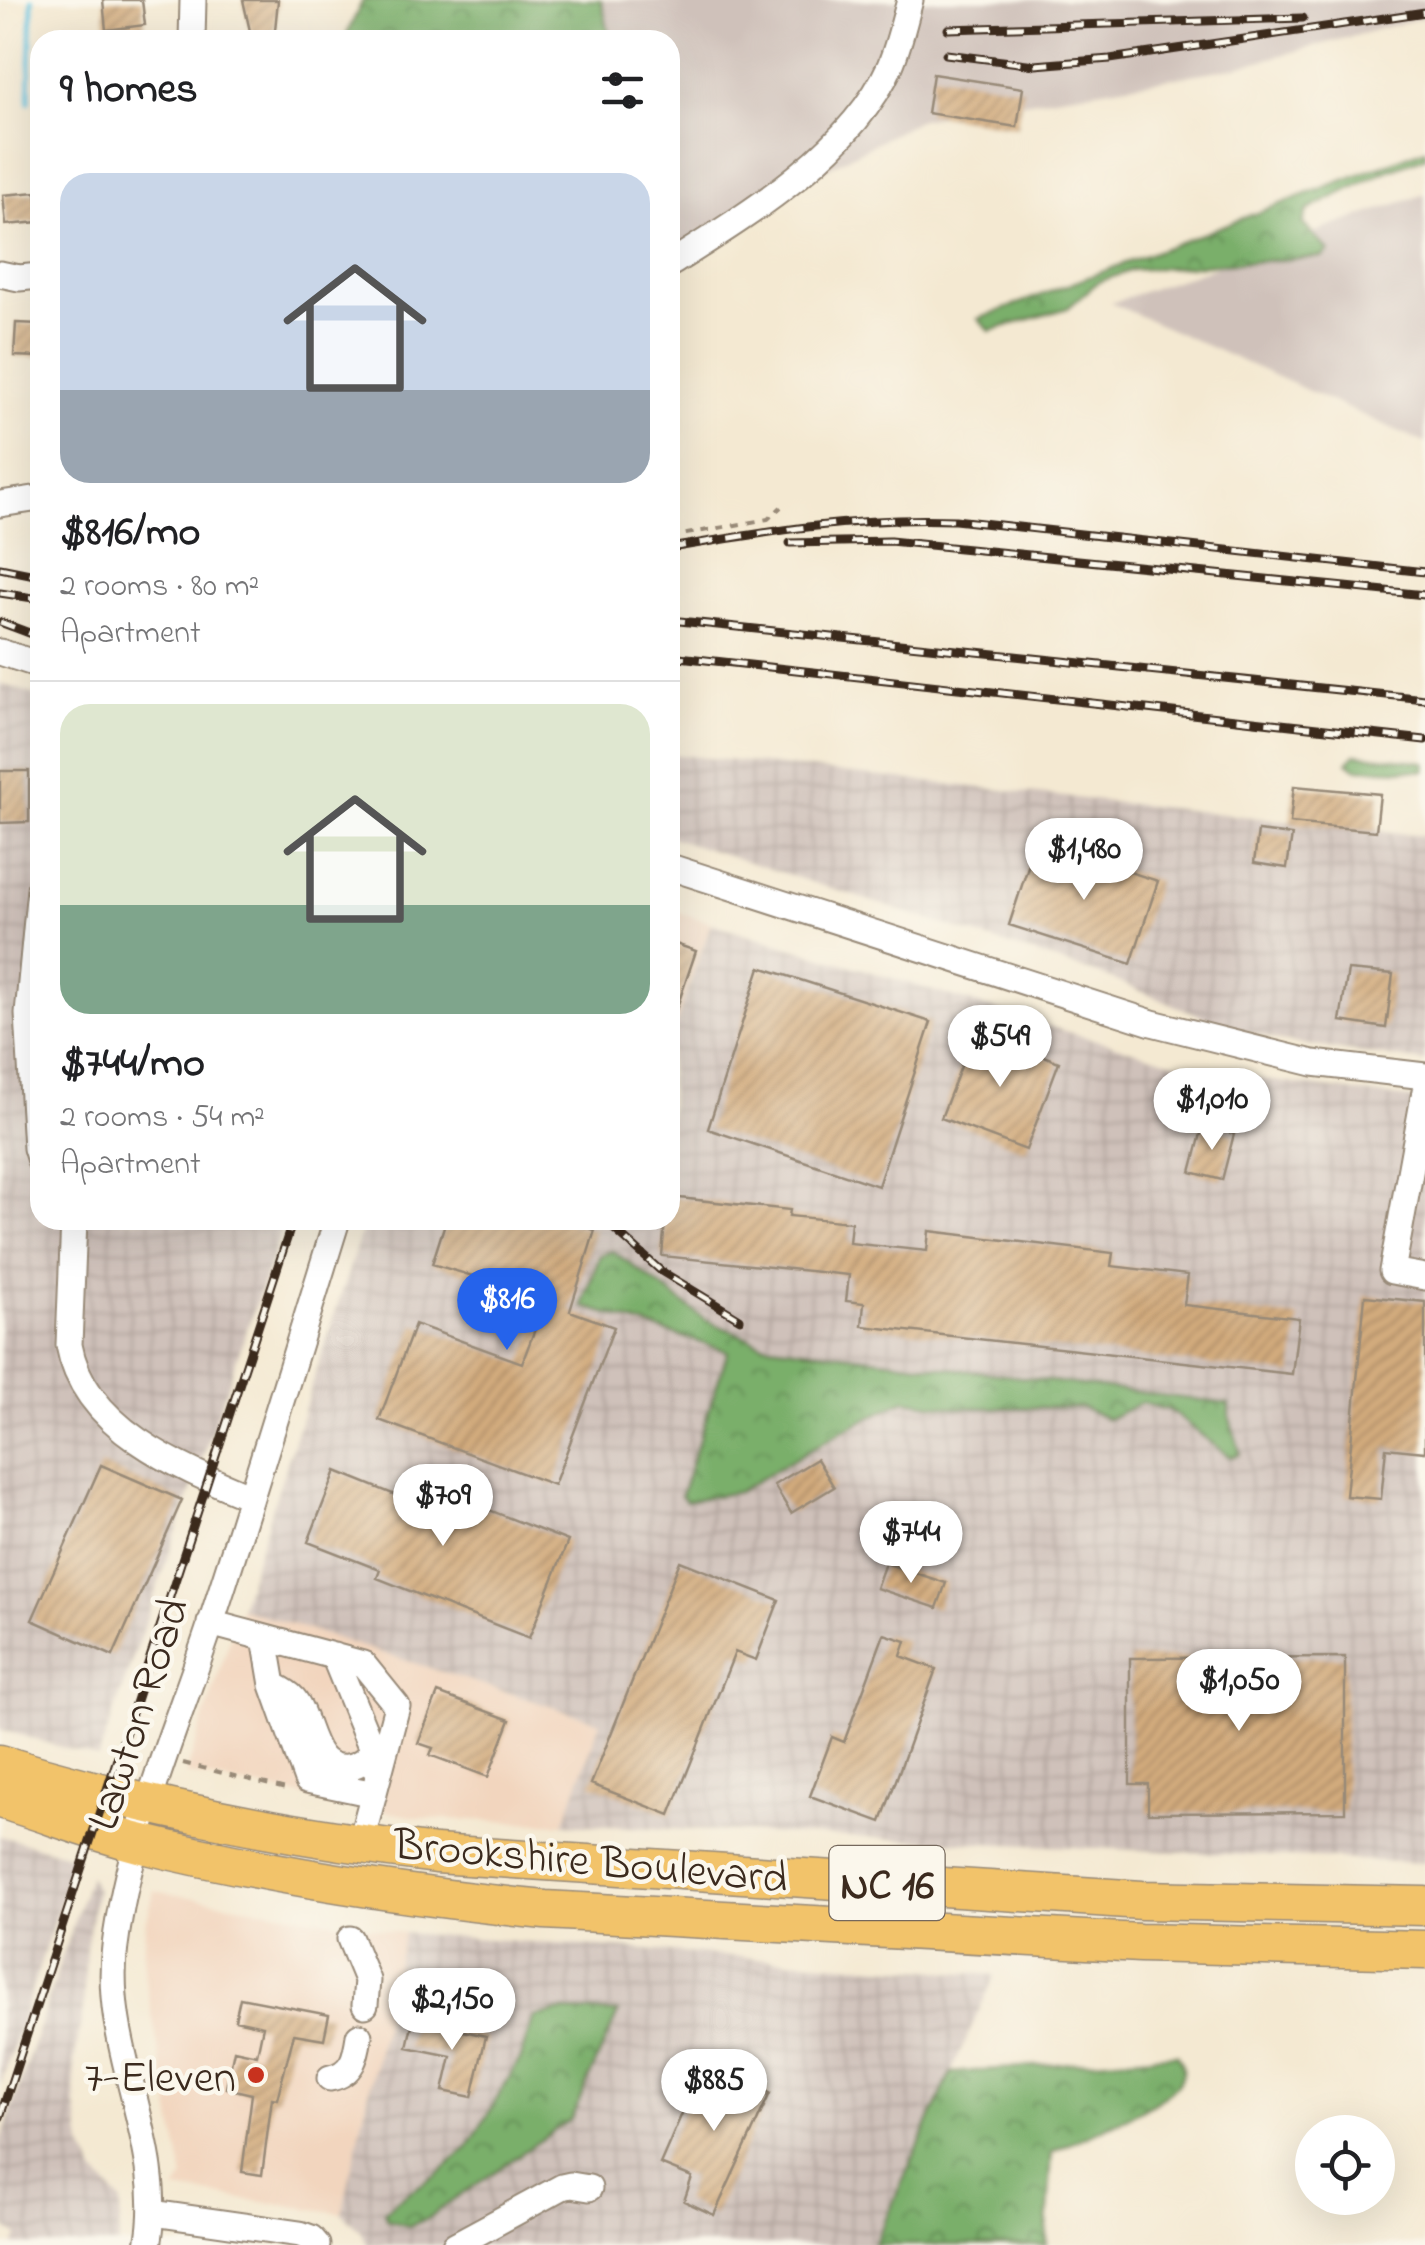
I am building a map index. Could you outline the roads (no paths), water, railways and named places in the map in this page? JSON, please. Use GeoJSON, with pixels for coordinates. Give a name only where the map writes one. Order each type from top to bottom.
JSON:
{"type":"FeatureCollection","features":[{"type":"Feature","properties":{"kind":"highway","name":"Brookshire Boulevard"},"geometry":{"type":"LineString","coordinates":[[0,1764],[148,1802],[360,1845],[436,1854],[1142,1900],[1425,1906]]}},
{"type":"Feature","properties":{"kind":"highway","name":"Brookshire Boulevard"},"geometry":{"type":"LineString","coordinates":[[0,1799],[136,1842],[358,1888],[545,1910],[1140,1943],[1425,1950]]}},
{"type":"Feature","properties":{"kind":"street"},"geometry":{"type":"LineString","coordinates":[[192,0],[192,30]]}},
{"type":"Feature","properties":{"kind":"street"},"geometry":{"type":"LineString","coordinates":[[680,257],[772,196],[822,155],[878,89],[901,36],[910,0]]}},
{"type":"Feature","properties":{"kind":"street"},"geometry":{"type":"LineString","coordinates":[[0,274],[30,277]]}},
{"type":"Feature","properties":{"kind":"street"},"geometry":{"type":"LineString","coordinates":[[0,504],[30,500]]}},
{"type":"Feature","properties":{"kind":"street"},"geometry":{"type":"LineString","coordinates":[[0,652],[30,661]]}},
{"type":"Feature","properties":{"kind":"street"},"geometry":{"type":"LineString","coordinates":[[680,869],[1189,1034],[1313,1063],[1425,1076]]}},
{"type":"Feature","properties":{"kind":"street"},"geometry":{"type":"LineString","coordinates":[[30,993],[30,1048]]}},
{"type":"Feature","properties":{"kind":"street"},"geometry":{"type":"LineString","coordinates":[[1425,1091],[1392,1272],[1425,1277]]}},
{"type":"Feature","properties":{"kind":"street"},"geometry":{"type":"LineString","coordinates":[[74,1230],[69,1345],[72,1361],[86,1387],[105,1413],[146,1447],[251,1497]]}},
{"type":"Feature","properties":{"kind":"street","name":"Lawton Road"},"geometry":{"type":"LineString","coordinates":[[148,2245],[152,2184],[119,2036],[113,1978],[115,1942],[148,1802],[210,1623],[335,1230]]}},
{"type":"Feature","properties":{"kind":"street"},"geometry":{"type":"LineString","coordinates":[[210,1623],[362,1664],[397,1706],[360,1845]]}},
{"type":"Feature","properties":{"kind":"street"},"geometry":{"type":"LineString","coordinates":[[265,1638],[273,1685],[307,1780],[374,1794]]}},
{"type":"Feature","properties":{"kind":"street"},"geometry":{"type":"LineString","coordinates":[[273,1685],[293,1697],[323,1760],[335,1767],[351,1767],[369,1757],[372,1749],[334,1656]]}},
{"type":"Feature","properties":{"kind":"street"},"geometry":{"type":"LineString","coordinates":[[350,1939],[367,1980],[365,2005]]}},
{"type":"Feature","properties":{"kind":"street"},"geometry":{"type":"LineString","coordinates":[[330,2078],[351,2066],[360,2036]]}},
{"type":"Feature","properties":{"kind":"street"},"geometry":{"type":"LineString","coordinates":[[455,2245],[562,2187],[571,2184],[590,2188]]}},
{"type":"Feature","properties":{"kind":"street"},"geometry":{"type":"LineString","coordinates":[[153,2213],[300,2234],[317,2245]]}},
{"type":"Feature","properties":{"kind":"waterway"},"geometry":{"type":"LineString","coordinates":[[31,30],[32,0]]}},
{"type":"Feature","properties":{"kind":"waterway"},"geometry":{"type":"LineString","coordinates":[[29,102],[30,68]]}},
{"type":"Feature","properties":{"kind":"railway"},"geometry":{"type":"LineString","coordinates":[[946,54],[1035,65],[1110,59],[1425,12]]}},
{"type":"Feature","properties":{"kind":"railway"},"geometry":{"type":"LineString","coordinates":[[948,29],[1303,18]]}},
{"type":"Feature","properties":{"kind":"railway"},"geometry":{"type":"LineString","coordinates":[[680,546],[847,523],[955,520],[1425,572]]}},
{"type":"Feature","properties":{"kind":"railway"},"geometry":{"type":"LineString","coordinates":[[790,543],[890,541],[1425,595]]}},
{"type":"Feature","properties":{"kind":"railway"},"geometry":{"type":"LineString","coordinates":[[0,568],[30,574]]}},
{"type":"Feature","properties":{"kind":"railway"},"geometry":{"type":"LineString","coordinates":[[0,593],[30,598]]}},
{"type":"Feature","properties":{"kind":"railway"},"geometry":{"type":"LineString","coordinates":[[680,621],[1425,699]]}},
{"type":"Feature","properties":{"kind":"railway"},"geometry":{"type":"LineString","coordinates":[[0,622],[30,633]]}},
{"type":"Feature","properties":{"kind":"railway"},"geometry":{"type":"LineString","coordinates":[[680,657],[1425,740]]}},
{"type":"Feature","properties":{"kind":"railway"},"geometry":{"type":"LineString","coordinates":[[0,2117],[290,1230]]}},
{"type":"Feature","properties":{"kind":"railway"},"geometry":{"type":"LineString","coordinates":[[615,1230],[661,1271],[740,1319]]}},
{"type":"Feature","properties":{"kind":"place","name":"7-Eleven"},"geometry":{"type":"Point","coordinates":[256,2075]}}]}
